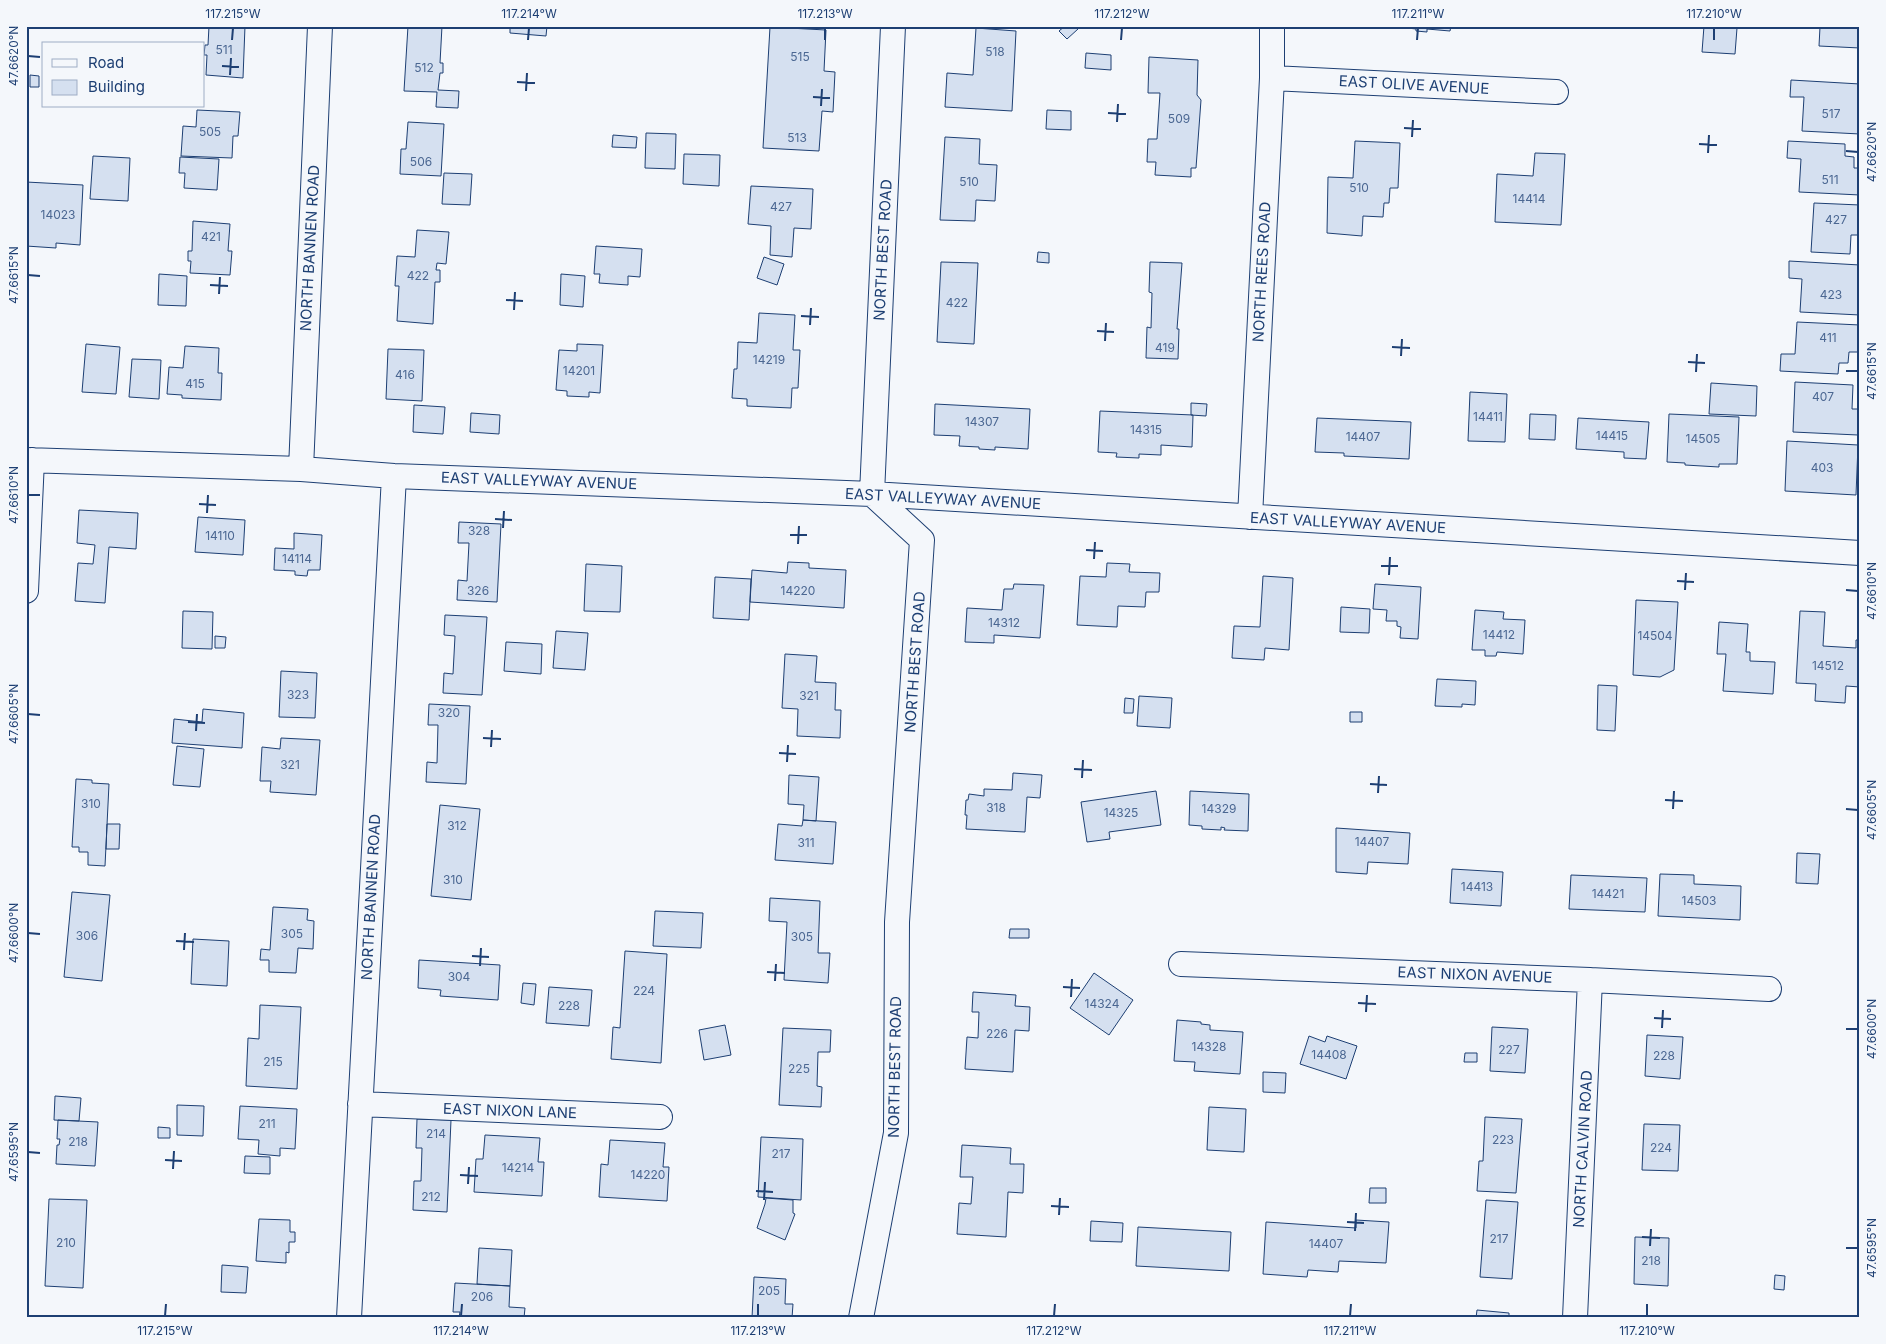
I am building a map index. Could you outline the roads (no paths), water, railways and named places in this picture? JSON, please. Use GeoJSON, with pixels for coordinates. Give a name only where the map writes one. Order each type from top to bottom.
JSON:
{"type":"FeatureCollection","features":[{"type":"Feature","properties":{"kind":"street","name":"NORTH BANNEN ROAD"},"geometry":{"type":"LineString","coordinates":[[300,469],[320,26]]}},
{"type":"Feature","properties":{"kind":"street","name":"NORTH BEST ROAD"},"geometry":{"type":"LineString","coordinates":[[861,1318],[896,1133],[897,922],[922,540],[872,494],[893,26]]}},
{"type":"Feature","properties":{"kind":"street","name":"NORTH REES ROAD"},"geometry":{"type":"LineString","coordinates":[[1250,517],[1272,78],[1272,26]]}},
{"type":"Feature","properties":{"kind":"street","name":"EAST OLIVE AVENUE"},"geometry":{"type":"LineString","coordinates":[[1272,78],[1556,92]]}},
{"type":"Feature","properties":{"kind":"street","name":"EAST VALLEYWAY AVENUE"},"geometry":{"type":"LineString","coordinates":[[29,460],[300,469],[394,476],[872,494],[1860,553]]}},
{"type":"Feature","properties":{"kind":"street"},"geometry":{"type":"LineString","coordinates":[[26,591],[29,460]]}},
{"type":"Feature","properties":{"kind":"street","name":"NORTH BANNEN ROAD"},"geometry":{"type":"LineString","coordinates":[[349,1318],[394,476]]}},
{"type":"Feature","properties":{"kind":"street","name":"EAST NIXON AVENUE"},"geometry":{"type":"LineString","coordinates":[[1181,964],[1769,989]]}},
{"type":"Feature","properties":{"kind":"street","name":"NORTH CALVIN ROAD"},"geometry":{"type":"LineString","coordinates":[[1575,1318],[1590,980]]}},
{"type":"Feature","properties":{"kind":"street","name":"EAST NIXON LANE"},"geometry":{"type":"LineString","coordinates":[[360,1104],[660,1117]]}}]}
